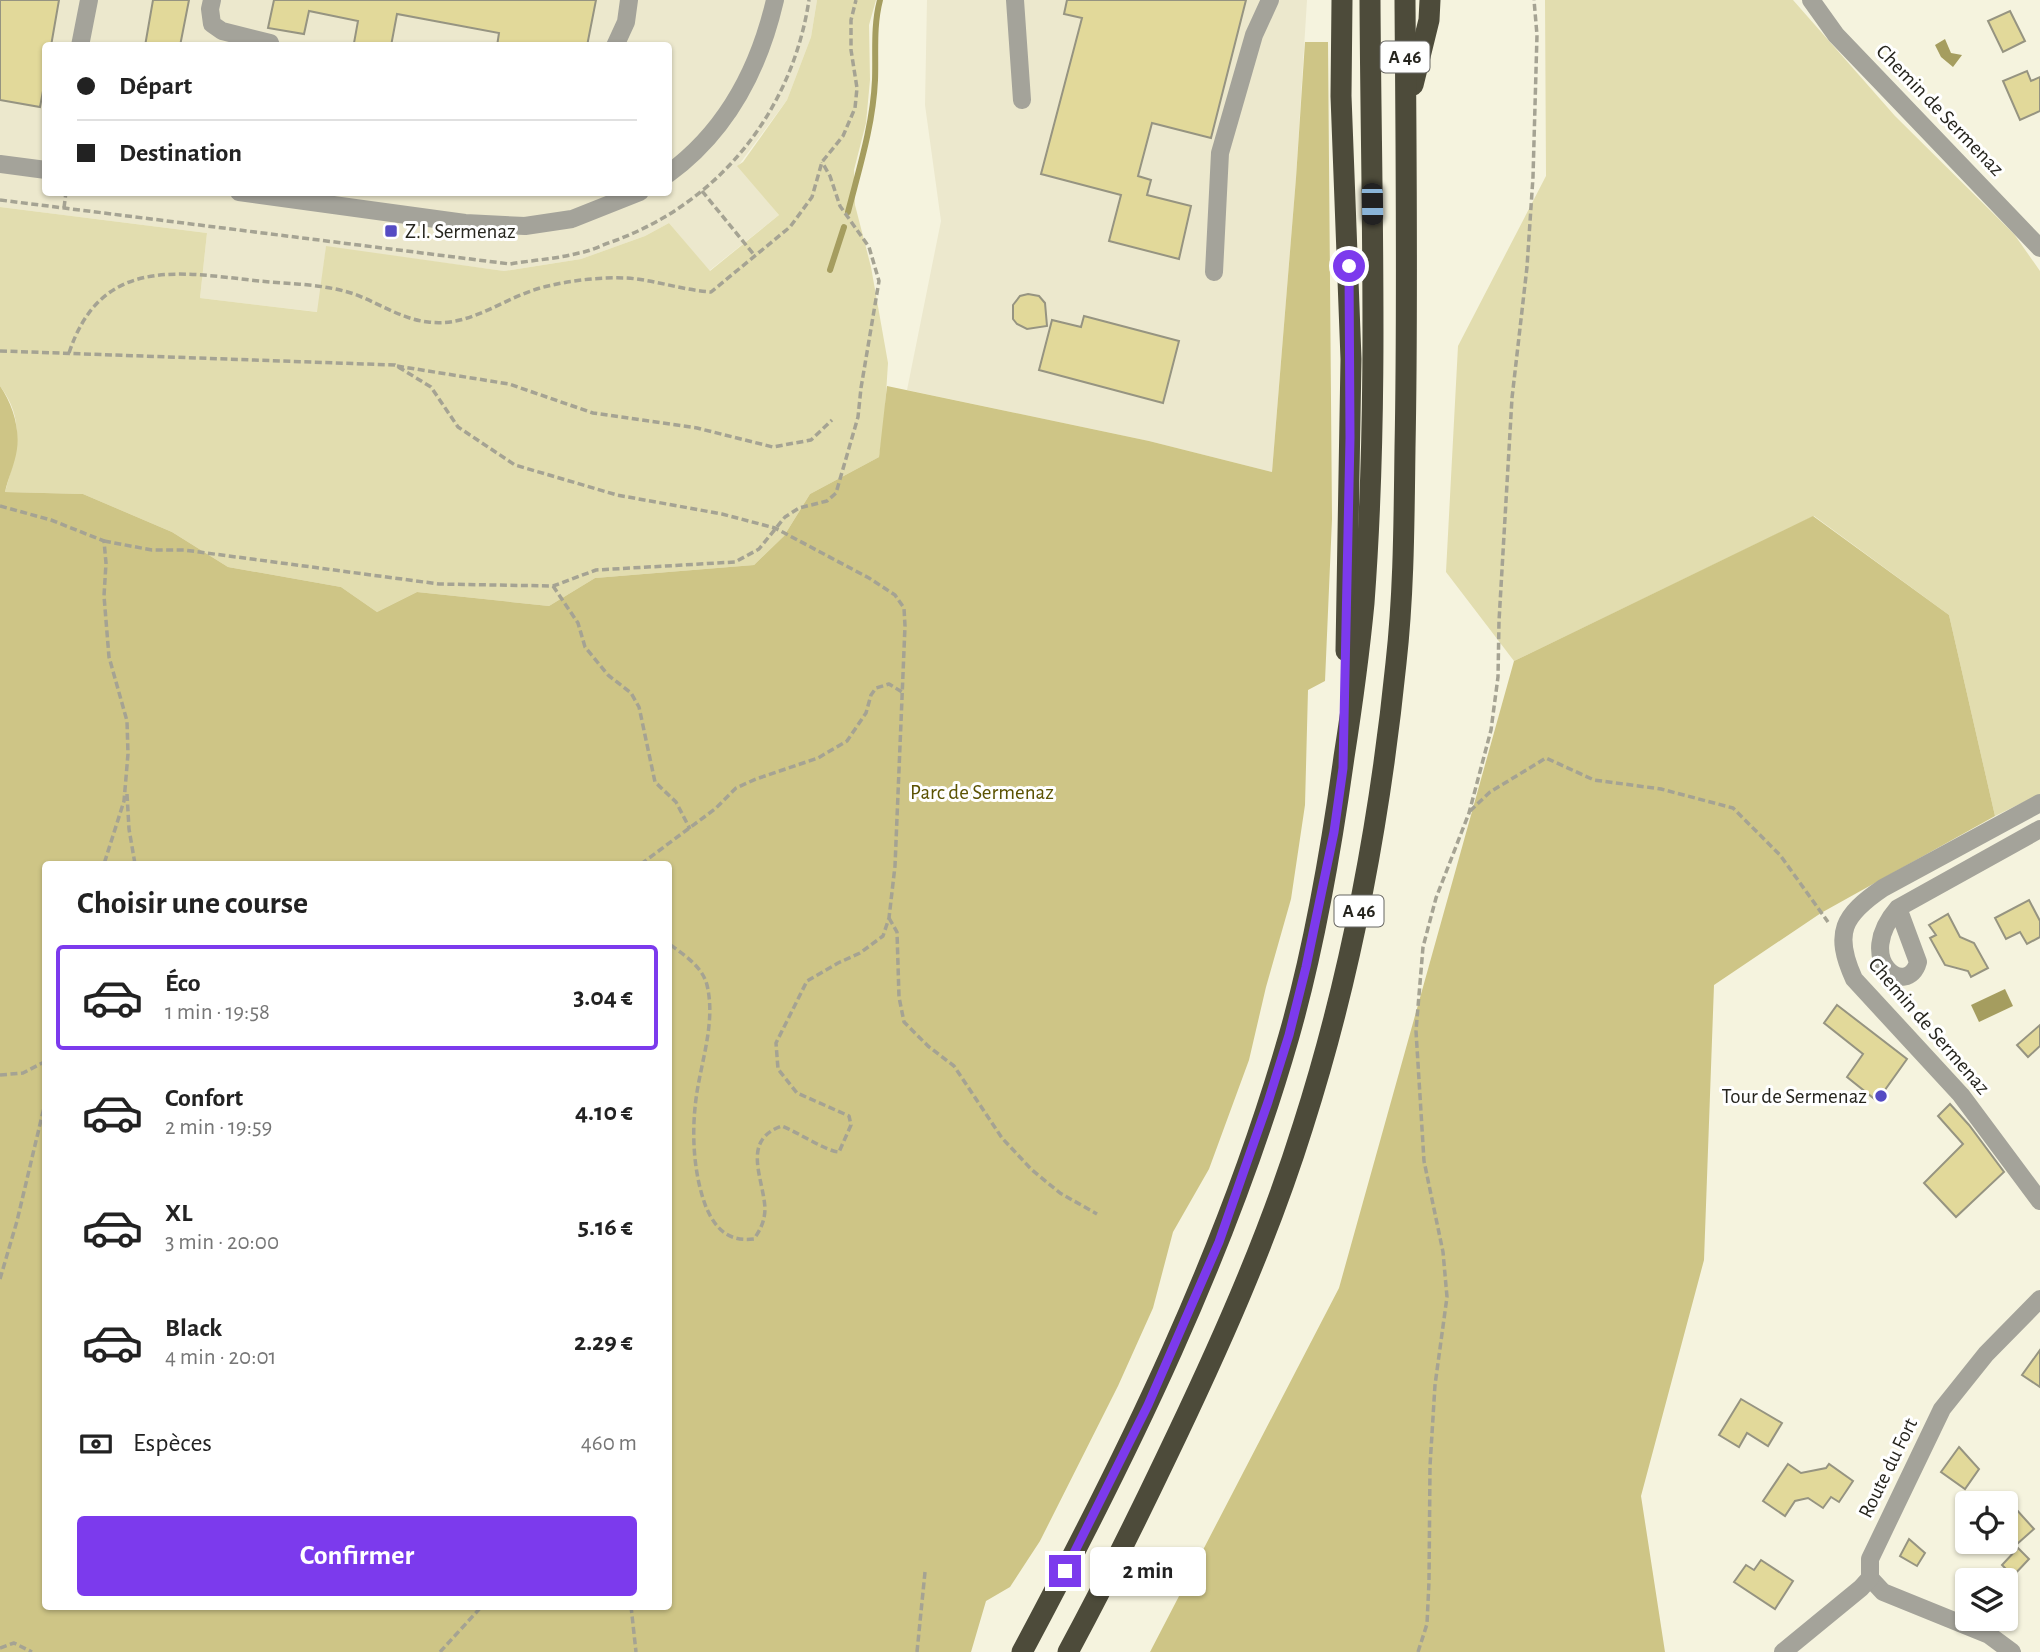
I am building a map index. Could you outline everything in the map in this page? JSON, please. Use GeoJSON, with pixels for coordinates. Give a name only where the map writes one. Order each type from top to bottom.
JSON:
{"type":"FeatureCollection","features":[{"type":"Feature","properties":{"kind":"highway"},"geometry":{"type":"LineString","coordinates":[[1342,0],[1340,96],[1351,359],[1343,768]]}},
{"type":"Feature","properties":{"kind":"highway","name":"A 46"},"geometry":{"type":"LineString","coordinates":[[1022,1652],[1148,1405],[1219,1242],[1268,1102],[1306,967],[1331,845],[1363,605],[1368,522],[1373,256],[1370,0]]}},
{"type":"Feature","properties":{"kind":"highway","name":"A 46"},"geometry":{"type":"LineString","coordinates":[[1068,1652],[1183,1423],[1230,1321],[1261,1242],[1306,1117],[1342,986],[1363,892],[1398,646],[1404,521],[1407,382],[1405,0]]}},
{"type":"Feature","properties":{"kind":"highway"},"geometry":{"type":"LineString","coordinates":[[1406,114],[1429,20],[1430,0]]}},
{"type":"Feature","properties":{"kind":"street"},"geometry":{"type":"LineString","coordinates":[[81,42],[89,0]]}},
{"type":"Feature","properties":{"kind":"street"},"geometry":{"type":"LineString","coordinates":[[212,0],[212,24],[222,32],[266,42]]}},
{"type":"Feature","properties":{"kind":"street"},"geometry":{"type":"LineString","coordinates":[[617,42],[626,22],[629,0]]}},
{"type":"Feature","properties":{"kind":"street"},"geometry":{"type":"LineString","coordinates":[[672,170],[705,141],[733,106],[751,74],[765,40],[775,0]]}},
{"type":"Feature","properties":{"kind":"street"},"geometry":{"type":"LineString","coordinates":[[1015,0],[1021,100]]}},
{"type":"Feature","properties":{"kind":"street"},"geometry":{"type":"LineString","coordinates":[[1214,272],[1220,153],[1254,35],[1270,0]]}},
{"type":"Feature","properties":{"kind":"street","name":"Chemin de Sermenaz"},"geometry":{"type":"LineString","coordinates":[[1811,0],[1836,35],[2040,248]]}},
{"type":"Feature","properties":{"kind":"street"},"geometry":{"type":"LineString","coordinates":[[0,164],[42,169]]}},
{"type":"Feature","properties":{"kind":"street"},"geometry":{"type":"LineString","coordinates":[[289,196],[465,223],[525,226],[572,219],[630,196]]}},
{"type":"Feature","properties":{"kind":"street"},"geometry":{"type":"LineString","coordinates":[[1844,935],[1851,915],[1859,904],[1883,888],[2040,803]]}},
{"type":"Feature","properties":{"kind":"street"},"geometry":{"type":"LineString","coordinates":[[1898,908],[2040,829]]}},
{"type":"Feature","properties":{"kind":"street","name":"Chemin de Sermenaz"},"geometry":{"type":"LineString","coordinates":[[1844,935],[1846,961],[1854,979],[1961,1095],[2040,1201]]}},
{"type":"Feature","properties":{"kind":"street","name":"Route du Fort"},"geometry":{"type":"LineString","coordinates":[[1870,1578],[1870,1559],[1942,1409],[1986,1354],[2040,1299]]}},
{"type":"Feature","properties":{"kind":"street"},"geometry":{"type":"LineString","coordinates":[[1783,1652],[1870,1578],[1883,1592],[1989,1635],[2012,1652]]}},
{"type":"Feature","properties":{"kind":"path"},"geometry":{"type":"LineString","coordinates":[[69,353],[74,339],[92,310],[115,289],[138,278],[169,273],[352,293],[397,313],[428,322],[460,322],[516,295],[547,286],[590,279],[629,278],[691,291],[710,292],[790,227],[812,197],[821,162],[843,136],[855,108],[857,88],[851,40],[851,20],[856,0]]}},
{"type":"Feature","properties":{"kind":"path"},"geometry":{"type":"LineString","coordinates":[[1418,1652],[1427,1624],[1430,1466],[1435,1385],[1447,1297],[1443,1252],[1424,1161],[1416,1031],[1423,947],[1436,898],[1469,813],[1491,730],[1498,677],[1512,398],[1527,267],[1533,177],[1537,35],[1534,0]]}},
{"type":"Feature","properties":{"kind":"path"},"geometry":{"type":"LineString","coordinates":[[0,506],[51,520],[104,541],[152,550],[184,550],[439,584],[553,586],[596,570],[735,562],[759,549],[775,528],[799,508],[827,500],[836,493],[858,417],[878,281],[869,247],[840,206],[830,177],[821,162]]}},
{"type":"Feature","properties":{"kind":"path"},"geometry":{"type":"LineString","coordinates":[[702,191],[755,256]]}},
{"type":"Feature","properties":{"kind":"path"},"geometry":{"type":"LineString","coordinates":[[64,208],[66,196]]}},
{"type":"Feature","properties":{"kind":"path"},"geometry":{"type":"LineString","coordinates":[[0,351],[395,365],[509,384],[593,413],[697,428],[773,447],[810,440],[832,420]]}},
{"type":"Feature","properties":{"kind":"path"},"geometry":{"type":"LineString","coordinates":[[395,365],[431,387],[458,426],[515,466],[617,495],[722,514],[775,528],[869,578],[895,595],[904,608],[898,830],[889,918],[883,936],[860,953],[838,962],[807,981],[776,1043],[778,1069],[797,1093],[849,1116],[851,1125],[839,1152],[832,1152],[805,1135],[782,1126],[770,1130],[759,1143],[757,1157],[765,1209],[762,1226],[754,1239],[739,1241],[712,1222],[702,1197],[696,1172],[694,1129],[710,1000],[703,973],[672,946]]}},
{"type":"Feature","properties":{"kind":"path"},"geometry":{"type":"LineString","coordinates":[[104,541],[104,596],[109,657],[127,721],[129,829],[134,861]]}},
{"type":"Feature","properties":{"kind":"path"},"geometry":{"type":"LineString","coordinates":[[553,586],[578,623],[585,647],[608,675],[631,693],[639,707],[655,782],[676,802],[690,829]]}},
{"type":"Feature","properties":{"kind":"path"},"geometry":{"type":"LineString","coordinates":[[645,861],[690,829],[736,788],[818,758],[847,741],[866,713],[876,688],[889,684],[902,692]]}},
{"type":"Feature","properties":{"kind":"path"},"geometry":{"type":"LineString","coordinates":[[1469,813],[1490,792],[1546,758],[1594,780],[1661,789],[1733,808],[1780,855],[1835,932],[1844,935]]}},
{"type":"Feature","properties":{"kind":"path"},"geometry":{"type":"LineString","coordinates":[[105,861],[127,788]]}},
{"type":"Feature","properties":{"kind":"path"},"geometry":{"type":"LineString","coordinates":[[889,918],[897,932],[899,997],[904,1022],[928,1046],[954,1066],[1002,1138],[1032,1170],[1060,1193],[1097,1214]]}},
{"type":"Feature","properties":{"kind":"path"},"geometry":{"type":"LineString","coordinates":[[0,1075],[23,1073],[42,1064]]}},
{"type":"Feature","properties":{"kind":"path"},"geometry":{"type":"LineString","coordinates":[[0,1279],[42,1116]]}},
{"type":"Feature","properties":{"kind":"path"},"geometry":{"type":"LineString","coordinates":[[917,1652],[925,1572]]}},
{"type":"Feature","properties":{"kind":"path"},"geometry":{"type":"LineString","coordinates":[[440,1652],[478,1610]]}},
{"type":"Feature","properties":{"kind":"path"},"geometry":{"type":"LineString","coordinates":[[631,1610],[636,1652]]}},
{"type":"Feature","properties":{"kind":"path"},"geometry":{"type":"LineString","coordinates":[[0,1648],[14,1643],[33,1652]]}},
{"type":"Feature","properties":{"kind":"shaded area"},"geometry":{"type":"Polygon","coordinates":[[[0,0],[817,0],[811,37],[787,100],[738,166],[779,215],[709,271],[669,223],[645,236],[581,259],[504,271],[326,247],[318,312],[200,298],[207,233],[0,207],[0,0]]]}},
{"type":"Feature","properties":{"kind":"shaded area"},"geometry":{"type":"Polygon","coordinates":[[[817,0],[876,0],[869,25],[870,80],[866,123],[854,170],[855,205],[871,267],[888,363],[884,425],[879,457],[810,494],[784,536],[754,565],[595,578],[549,606],[417,592],[377,612],[341,587],[228,567],[172,532],[83,494],[5,492],[17,438],[14,412],[0,386],[0,207],[207,233],[200,298],[317,312],[326,246],[504,271],[581,259],[645,236],[669,223],[710,271],[779,215],[737,166],[743,162],[787,100],[811,37],[817,0]]]}},
{"type":"Feature","properties":{"kind":"shaded area"},"geometry":{"type":"Polygon","coordinates":[[[927,0],[1307,0],[1296,178],[1272,472],[1149,441],[907,390],[941,221],[925,105],[927,0]]]}},
{"type":"Feature","properties":{"kind":"shaded area"},"geometry":{"type":"Polygon","coordinates":[[[1545,0],[1793,0],[1895,116],[2014,234],[2040,271],[2040,794],[1995,816],[1949,615],[1814,516],[1514,661],[1446,572],[1458,346],[1546,176],[1545,0]]]}},
{"type":"Feature","properties":{"kind":"shaded area"},"geometry":{"type":"Polygon","coordinates":[[[1945,39],[1951,53],[1962,55],[1953,67],[1941,57],[1935,45],[1945,39]]]}},
{"type":"Feature","properties":{"kind":"shaded area"},"geometry":{"type":"Polygon","coordinates":[[[2005,989],[2013,1006],[1979,1022],[1971,1005],[2005,989]]]}},
{"type":"Feature","properties":{"kind":"green space","name":"Parc de Sermenaz"},"geometry":{"type":"Polygon","coordinates":[[[1305,42],[1328,42],[1332,519],[1325,681],[1308,690],[1305,805],[1291,899],[1249,1060],[1209,1169],[1173,1232],[1153,1308],[1118,1386],[1040,1541],[1010,1587],[986,1601],[971,1652],[0,1652],[0,386],[11,408],[18,441],[5,492],[83,494],[172,532],[228,567],[341,587],[377,612],[417,592],[549,606],[595,578],[754,565],[784,536],[810,494],[879,457],[887,386],[1149,441],[1272,472],[1305,42]]]}},
{"type":"Feature","properties":{"kind":"green space"},"geometry":{"type":"Polygon","coordinates":[[[1813,516],[1949,615],[1995,816],[1821,913],[1714,985],[1704,1260],[1641,1496],[1665,1652],[1150,1652],[1339,1288],[1514,661],[1813,516]]]}},
{"type":"Feature","properties":{"kind":"building"},"geometry":{"type":"Polygon","coordinates":[[[0,0],[59,0],[52,42],[42,42],[40,107],[0,100],[0,0]]]}},
{"type":"Feature","properties":{"kind":"building"},"geometry":{"type":"Polygon","coordinates":[[[153,0],[189,0],[181,42],[146,42],[153,0]]]}},
{"type":"Feature","properties":{"kind":"building"},"geometry":{"type":"Polygon","coordinates":[[[274,0],[596,0],[588,42],[498,42],[499,33],[397,14],[392,42],[354,42],[358,21],[309,11],[304,34],[268,28],[274,0]]]}},
{"type":"Feature","properties":{"kind":"building"},"geometry":{"type":"Polygon","coordinates":[[[1067,0],[1246,0],[1211,138],[1152,123],[1138,176],[1151,180],[1147,195],[1191,206],[1179,259],[1109,241],[1121,195],[1041,174],[1082,18],[1064,14],[1067,0]]]}},
{"type":"Feature","properties":{"kind":"building"},"geometry":{"type":"Polygon","coordinates":[[[2010,11],[2025,41],[2003,52],[1988,21],[2010,11]]]}},
{"type":"Feature","properties":{"kind":"building"},"geometry":{"type":"Polygon","coordinates":[[[2027,71],[2031,81],[2040,77],[2040,111],[2020,120],[2003,81],[2027,71]]]}},
{"type":"Feature","properties":{"kind":"building"},"geometry":{"type":"Polygon","coordinates":[[[1020,296],[1039,296],[1045,303],[1047,326],[1027,329],[1013,319],[1013,305],[1020,296]]]}},
{"type":"Feature","properties":{"kind":"building"},"geometry":{"type":"Polygon","coordinates":[[[1084,316],[1179,341],[1163,403],[1039,370],[1052,320],[1081,327],[1084,316]]]}},
{"type":"Feature","properties":{"kind":"building"},"geometry":{"type":"Polygon","coordinates":[[[2029,900],[2040,921],[2040,937],[2027,944],[2020,932],[2006,939],[1995,918],[2029,900]]]}},
{"type":"Feature","properties":{"kind":"building"},"geometry":{"type":"Polygon","coordinates":[[[1948,914],[1960,937],[1974,943],[1988,968],[1971,977],[1968,971],[1945,965],[1930,938],[1936,935],[1929,925],[1948,914]]]}},
{"type":"Feature","properties":{"kind":"building"},"geometry":{"type":"Polygon","coordinates":[[[1837,1005],[1907,1059],[1877,1101],[1847,1077],[1863,1054],[1824,1023],[1837,1005]]]}},
{"type":"Feature","properties":{"kind":"building"},"geometry":{"type":"Polygon","coordinates":[[[2040,1025],[2040,1046],[2028,1057],[2017,1045],[2040,1025]]]}},
{"type":"Feature","properties":{"kind":"building"},"geometry":{"type":"Polygon","coordinates":[[[1950,1104],[2004,1172],[1956,1217],[1924,1183],[1963,1144],[1938,1116],[1950,1104]]]}},
{"type":"Feature","properties":{"kind":"building"},"geometry":{"type":"Polygon","coordinates":[[[2040,1350],[2040,1387],[2022,1375],[2040,1350]]]}},
{"type":"Feature","properties":{"kind":"building"},"geometry":{"type":"Polygon","coordinates":[[[1741,1399],[1782,1423],[1768,1446],[1747,1433],[1739,1447],[1719,1435],[1741,1399]]]}},
{"type":"Feature","properties":{"kind":"building"},"geometry":{"type":"Polygon","coordinates":[[[1959,1447],[1979,1469],[1965,1489],[1941,1472],[1959,1447]]]}},
{"type":"Feature","properties":{"kind":"building"},"geometry":{"type":"Polygon","coordinates":[[[1788,1464],[1801,1473],[1826,1468],[1829,1464],[1853,1481],[1839,1502],[1831,1497],[1823,1508],[1808,1498],[1795,1501],[1785,1516],[1763,1501],[1788,1464]]]}},
{"type":"Feature","properties":{"kind":"building"},"geometry":{"type":"Polygon","coordinates":[[[2018,1511],[2034,1529],[2018,1543],[2018,1511]]]}},
{"type":"Feature","properties":{"kind":"building"},"geometry":{"type":"Polygon","coordinates":[[[1909,1539],[1925,1553],[1917,1566],[1900,1556],[1909,1539]]]}},
{"type":"Feature","properties":{"kind":"building"},"geometry":{"type":"Polygon","coordinates":[[[2018,1548],[2029,1559],[2018,1571],[2018,1568],[2005,1568],[2002,1565],[2012,1554],[2018,1554],[2018,1548]]]}},
{"type":"Feature","properties":{"kind":"building"},"geometry":{"type":"Polygon","coordinates":[[[1761,1560],[1793,1581],[1775,1609],[1734,1582],[1746,1565],[1754,1570],[1761,1560]]]}},
{"type":"Feature","properties":{"kind":"waterway"},"geometry":{"type":"LineString","coordinates":[[848,212],[871,114],[880,0]]}},
{"type":"Feature","properties":{"kind":"waterway"},"geometry":{"type":"LineString","coordinates":[[830,270],[844,227]]}},
{"type":"Feature","properties":{"kind":"place","name":"Z.I. Sermenaz"},"geometry":{"type":"Point","coordinates":[391,231]}},
{"type":"Feature","properties":{"kind":"place","name":"Tour de Sermenaz"},"geometry":{"type":"Point","coordinates":[1881,1096]}},
{"type":"Feature","properties":{"kind":"route"},"geometry":{"type":"LineString","coordinates":[[1065,1571],[1148,1405],[1219,1242],[1268,1102],[1306,967],[1334,832],[1343,768],[1351,359],[1349,266]]}}]}
